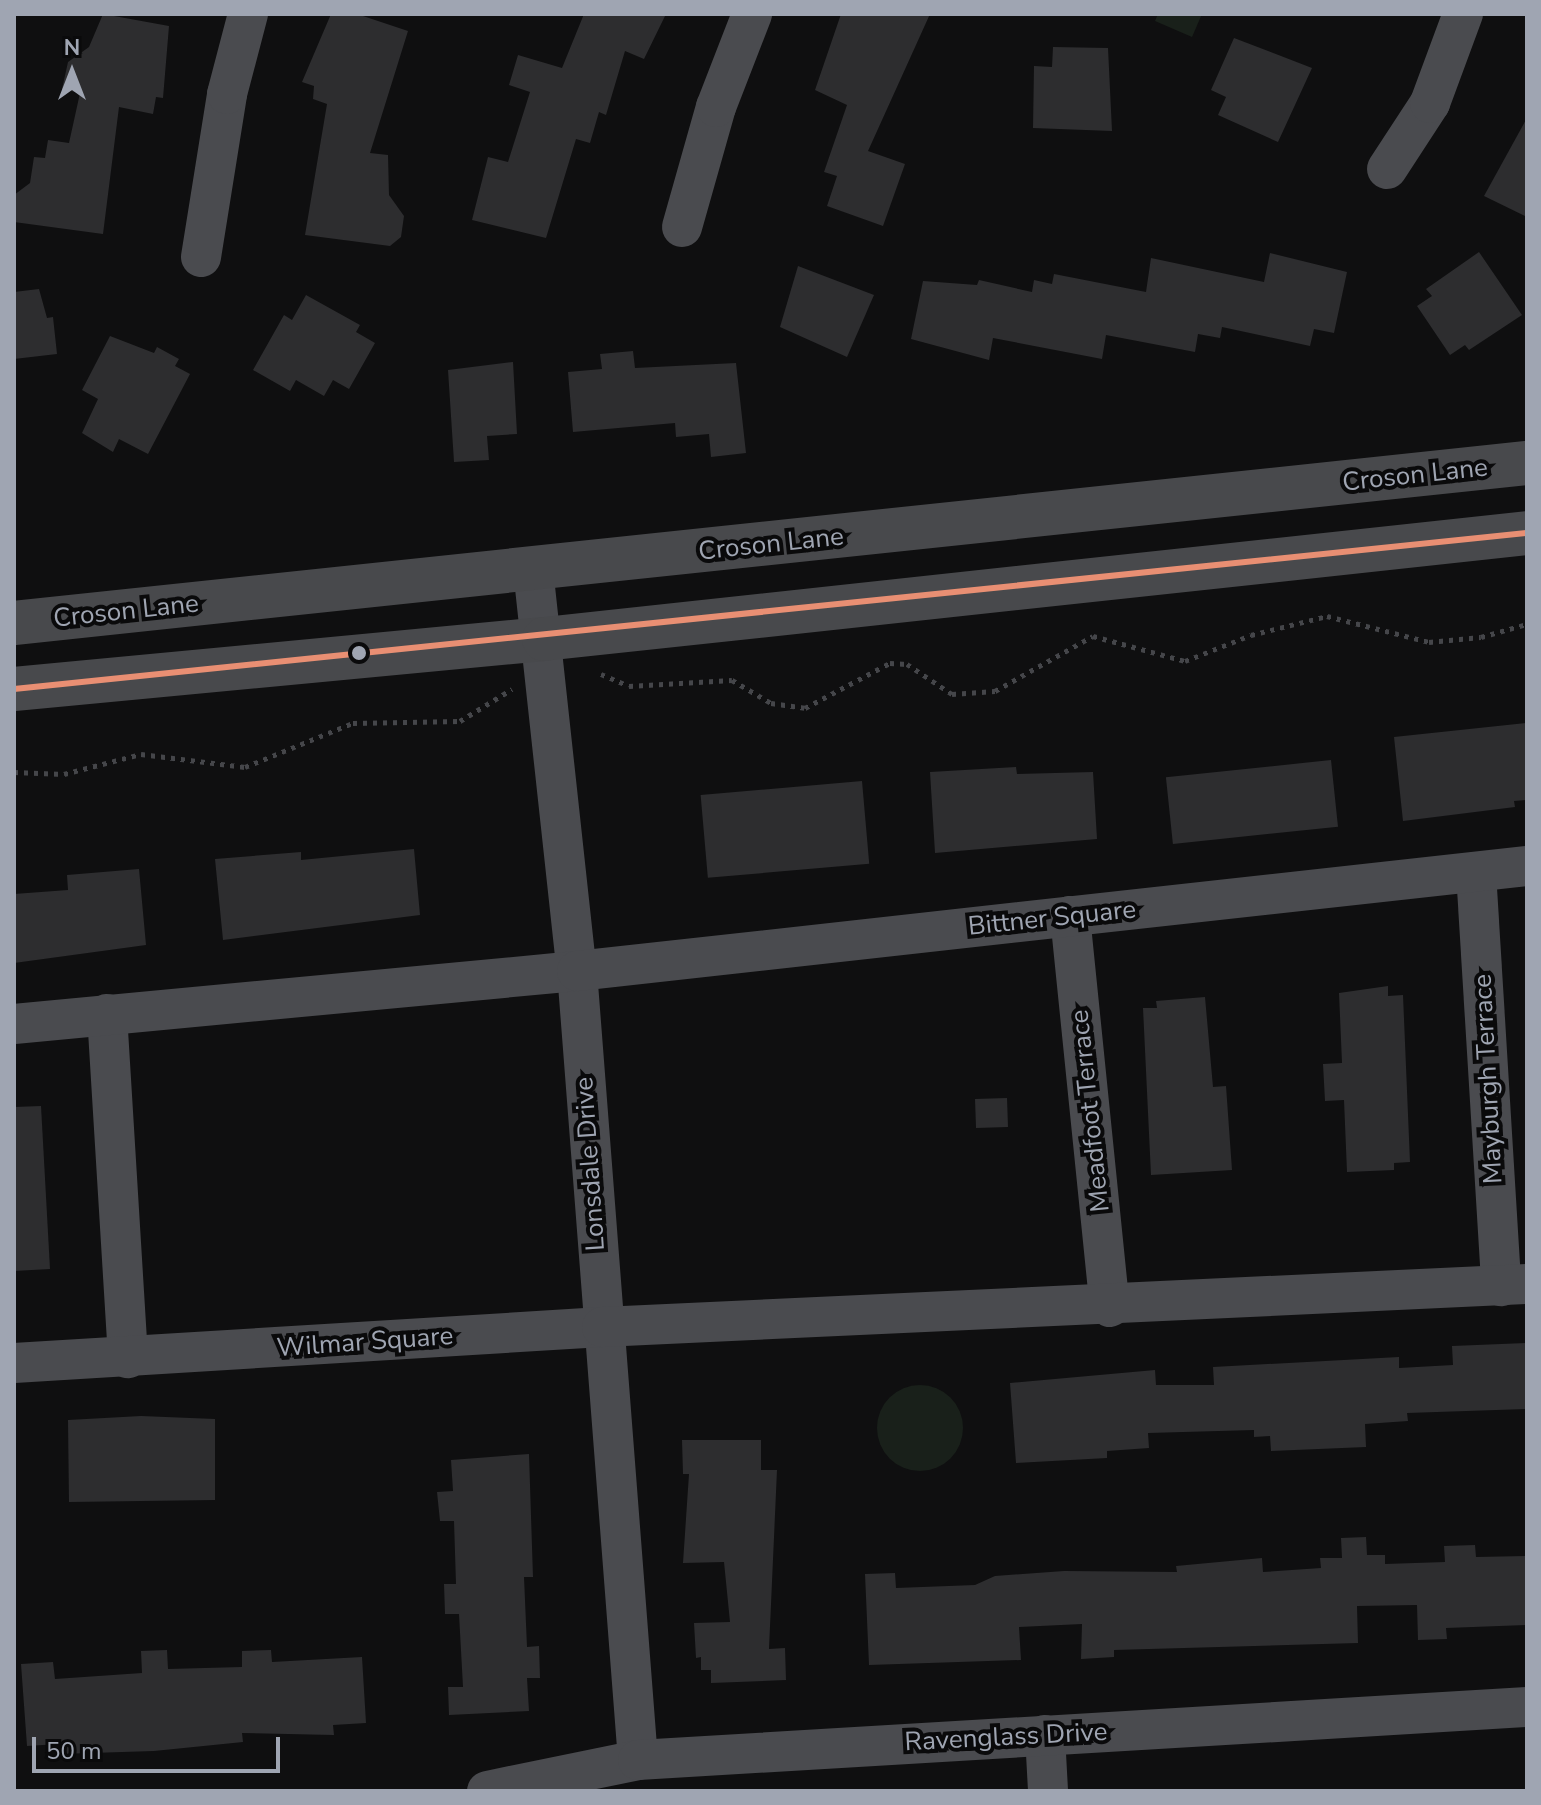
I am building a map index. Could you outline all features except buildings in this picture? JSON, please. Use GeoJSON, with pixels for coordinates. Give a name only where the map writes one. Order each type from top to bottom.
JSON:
{"type":"FeatureCollection","features":[{"type":"Feature","properties":{"kind":"main road","name":"Croson Lane"},"geometry":{"type":"LineString","coordinates":[[14,623],[1527,463]]}},
{"type":"Feature","properties":{"kind":"main road"},"geometry":{"type":"LineString","coordinates":[[14,689],[546,660],[1527,533]]}},
{"type":"Feature","properties":{"kind":"street"},"geometry":{"type":"LineString","coordinates":[[201,257],[227,94],[248,14]]}},
{"type":"Feature","properties":{"kind":"street"},"geometry":{"type":"LineString","coordinates":[[682,227],[716,107],[752,14]]}},
{"type":"Feature","properties":{"kind":"street"},"geometry":{"type":"LineString","coordinates":[[1387,169],[1430,103],[1463,14]]}},
{"type":"Feature","properties":{"kind":"street","name":"Lonsdale Drive"},"geometry":{"type":"LineString","coordinates":[[533,569],[546,660],[577,971],[602,1327],[638,1760]]}},
{"type":"Feature","properties":{"kind":"street","name":"Bittner Square"},"geometry":{"type":"LineString","coordinates":[[577,971],[1527,866]]}},
{"type":"Feature","properties":{"kind":"street","name":"Mayburgh Terrace"},"geometry":{"type":"LineString","coordinates":[[1476,872],[1514,1285]]}},
{"type":"Feature","properties":{"kind":"street","name":"Meadfoot Terrace"},"geometry":{"type":"LineString","coordinates":[[1070,916],[1110,1307]]}},
{"type":"Feature","properties":{"kind":"street"},"geometry":{"type":"LineString","coordinates":[[14,1024],[577,971]]}},
{"type":"Feature","properties":{"kind":"street"},"geometry":{"type":"LineString","coordinates":[[107,1014],[128,1358]]}},
{"type":"Feature","properties":{"kind":"street"},"geometry":{"type":"LineString","coordinates":[[602,1327],[1110,1307],[1514,1285]]}},
{"type":"Feature","properties":{"kind":"street","name":"Wilmar Square"},"geometry":{"type":"LineString","coordinates":[[14,1363],[602,1327]]}},
{"type":"Feature","properties":{"kind":"street","name":"Ravenglass Drive"},"geometry":{"type":"LineString","coordinates":[[487,1791],[638,1760],[1527,1707]]}},
{"type":"Feature","properties":{"kind":"street"},"geometry":{"type":"LineString","coordinates":[[1045,1735],[1048,1791]]}},
{"type":"Feature","properties":{"kind":"path"},"geometry":{"type":"LineString","coordinates":[[14,772],[64,774],[141,754],[245,767],[353,723],[460,721],[546,660],[605,674],[629,686],[648,687],[722,679],[771,703],[805,708],[890,663],[907,664],[952,694],[995,691],[1093,636],[1185,661],[1251,635],[1327,616],[1429,642],[1481,637],[1527,624]]}},
{"type":"Feature","properties":{"kind":"shaded area"},"geometry":{"type":"Polygon","coordinates":[[[1158,14],[1202,14],[1192,37],[1155,21],[1158,14]]]}},
{"type":"Feature","properties":{"kind":"shaded area"},"geometry":{"type":"Polygon","coordinates":[[[920,1385],[936,1389],[950,1398],[959,1412],[963,1428],[959,1444],[950,1458],[936,1467],[920,1471],[904,1467],[890,1458],[881,1444],[877,1428],[881,1412],[890,1398],[904,1389],[920,1385]]]}},
{"type":"Feature","properties":{"kind":"transit line"},"geometry":{"type":"LineString","coordinates":[[14,689],[1527,533]]}}]}
